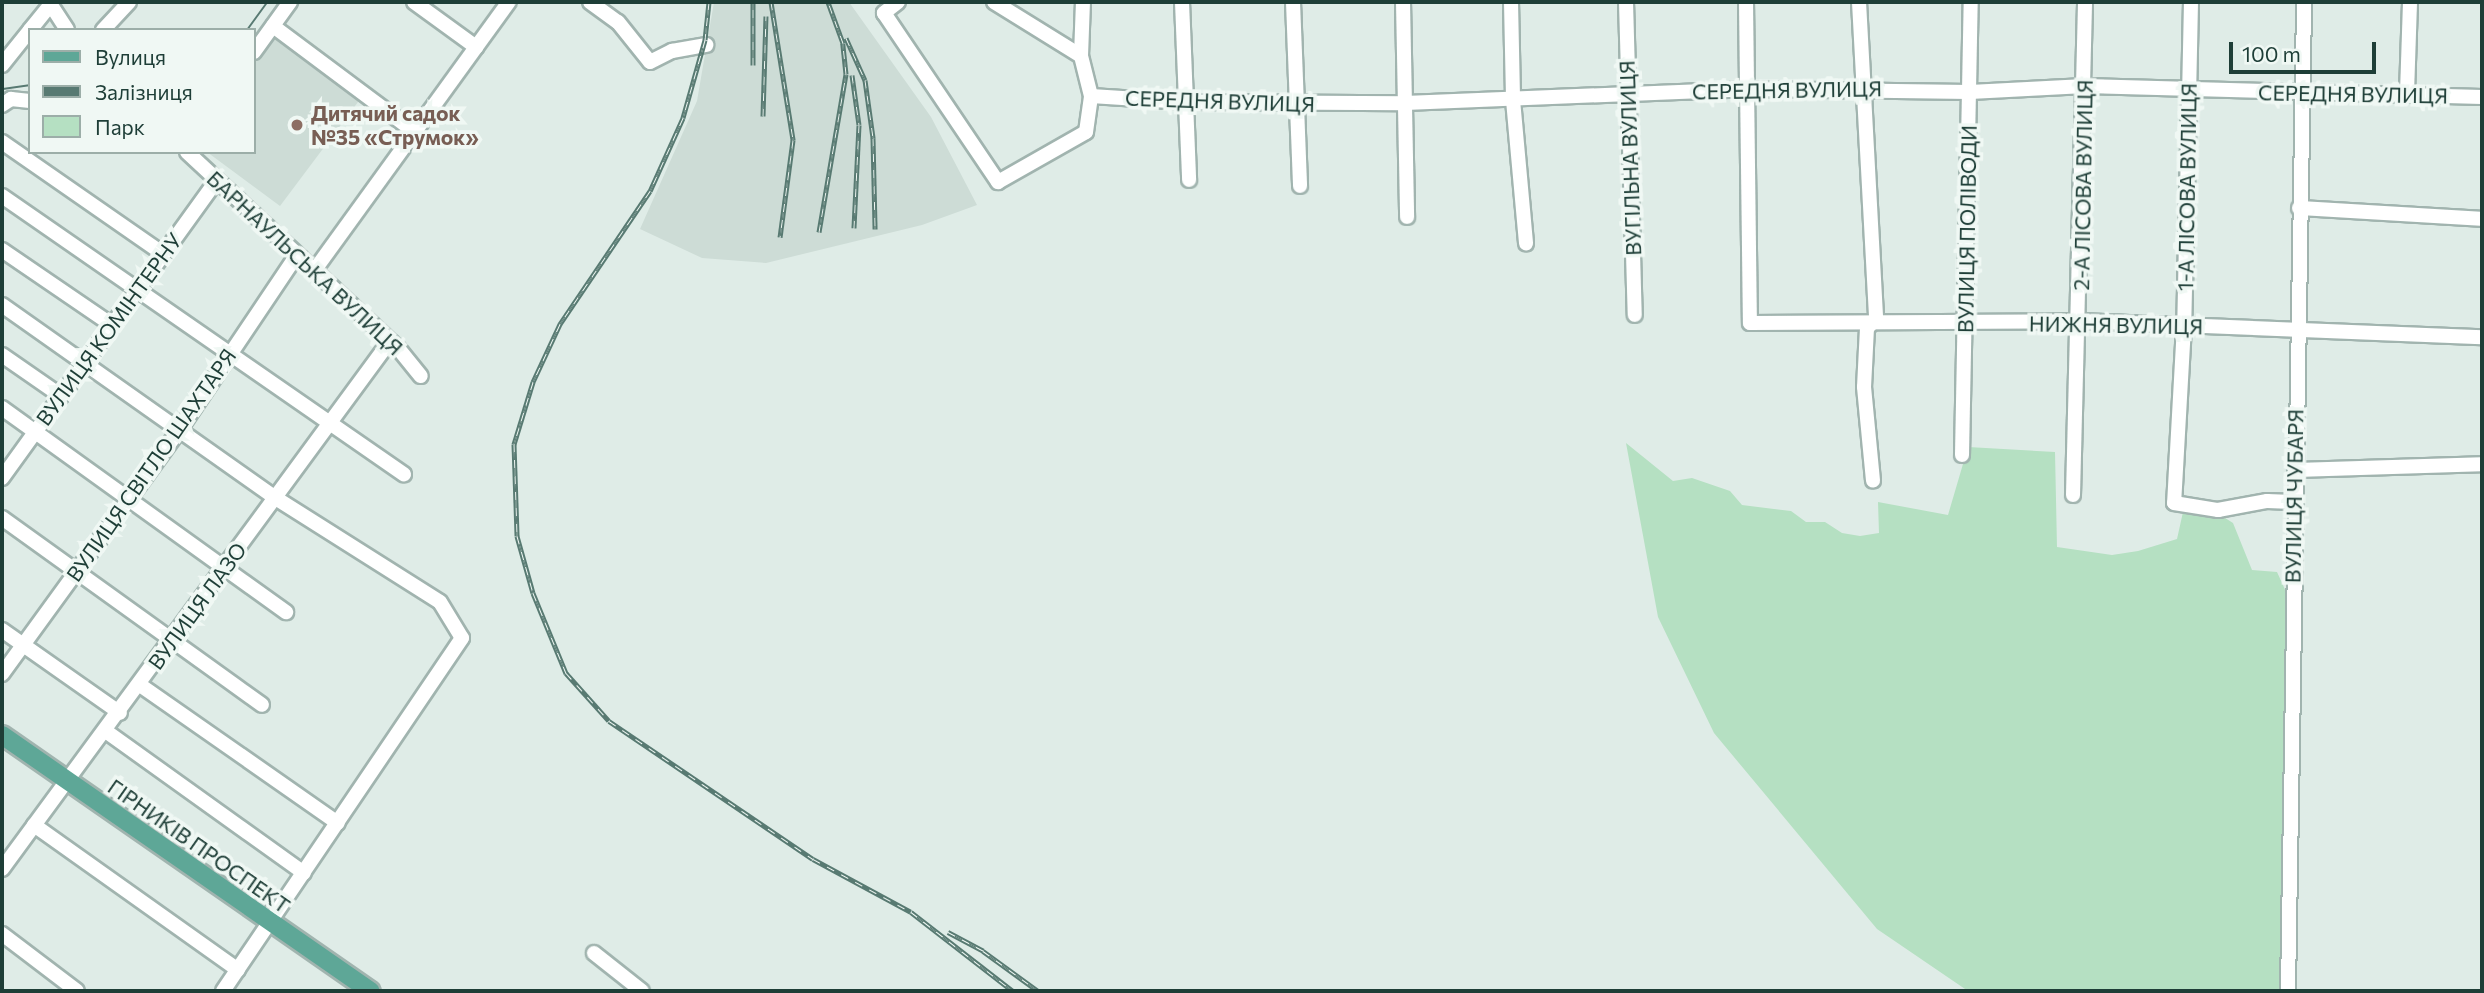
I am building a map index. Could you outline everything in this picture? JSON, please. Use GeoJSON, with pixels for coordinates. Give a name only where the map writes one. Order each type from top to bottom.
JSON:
{"type":"FeatureCollection","features":[{"type":"Feature","properties":{"kind":"main road","name":"ГІРНИКІВ ПРОСПЕКТ"},"geometry":{"type":"LineString","coordinates":[[2,735],[270,924],[371,991]]}},
{"type":"Feature","properties":{"kind":"street"},"geometry":{"type":"LineString","coordinates":[[105,28],[129,2]]}},
{"type":"Feature","properties":{"kind":"street"},"geometry":{"type":"LineString","coordinates":[[256,49],[290,2]]}},
{"type":"Feature","properties":{"kind":"street"},"geometry":{"type":"LineString","coordinates":[[414,2],[476,47]]}},
{"type":"Feature","properties":{"kind":"street"},"geometry":{"type":"LineString","coordinates":[[314,271],[509,2]]}},
{"type":"Feature","properties":{"kind":"street"},"geometry":{"type":"LineString","coordinates":[[590,2],[618,22],[650,62],[672,51],[706,45]]}},
{"type":"Feature","properties":{"kind":"street"},"geometry":{"type":"LineString","coordinates":[[898,2],[884,13],[999,182],[1086,132],[1091,96],[1081,57],[1083,2]]}},
{"type":"Feature","properties":{"kind":"street"},"geometry":{"type":"LineString","coordinates":[[994,2],[1081,57]]}},
{"type":"Feature","properties":{"kind":"street"},"geometry":{"type":"LineString","coordinates":[[1182,2],[1189,180]]}},
{"type":"Feature","properties":{"kind":"street"},"geometry":{"type":"LineString","coordinates":[[1293,2],[1300,186]]}},
{"type":"Feature","properties":{"kind":"street"},"geometry":{"type":"LineString","coordinates":[[1403,2],[1407,217]]}},
{"type":"Feature","properties":{"kind":"street"},"geometry":{"type":"LineString","coordinates":[[1511,2],[1513,100],[1526,243]]}},
{"type":"Feature","properties":{"kind":"street","name":"ВУГІЛЬНА ВУЛИЦЯ"},"geometry":{"type":"LineString","coordinates":[[1626,2],[1626,96],[1635,315]]}},
{"type":"Feature","properties":{"kind":"street"},"geometry":{"type":"LineString","coordinates":[[1746,2],[1747,89]]}},
{"type":"Feature","properties":{"kind":"street"},"geometry":{"type":"LineString","coordinates":[[1859,2],[1876,319],[1867,328],[1864,387],[1873,481]]}},
{"type":"Feature","properties":{"kind":"street","name":"ВУЛИЦЯ ПОЛІВОДИ"},"geometry":{"type":"LineString","coordinates":[[1962,455],[1967,324],[1971,2]]}},
{"type":"Feature","properties":{"kind":"street","name":"2-А ЛІСОВА ВУЛИЦЯ"},"geometry":{"type":"LineString","coordinates":[[2073,495],[2080,321],[2085,2]]}},
{"type":"Feature","properties":{"kind":"street","name":"1-А ЛІСОВА ВУЛИЦЯ"},"geometry":{"type":"LineString","coordinates":[[2191,2],[2184,326],[2174,503],[2218,510],[2267,501],[2293,502]]}},
{"type":"Feature","properties":{"kind":"street","name":"ВУЛИЦЯ ЧУБАРЯ"},"geometry":{"type":"LineString","coordinates":[[2288,991],[2293,502],[2304,2]]}},
{"type":"Feature","properties":{"kind":"street"},"geometry":{"type":"LineString","coordinates":[[2407,93],[2410,2]]}},
{"type":"Feature","properties":{"kind":"street"},"geometry":{"type":"LineString","coordinates":[[32,28],[50,4],[65,28]]}},
{"type":"Feature","properties":{"kind":"street"},"geometry":{"type":"LineString","coordinates":[[273,26],[416,133]]}},
{"type":"Feature","properties":{"kind":"street"},"geometry":{"type":"LineString","coordinates":[[2,65],[28,32]]}},
{"type":"Feature","properties":{"kind":"street","name":"СЕРЕДНЯ ВУЛИЦЯ"},"geometry":{"type":"LineString","coordinates":[[1091,96],[1185,103],[1405,103],[1747,89],[1862,87],[1970,92],[2085,86],[2302,95],[2407,93],[2482,97]]}},
{"type":"Feature","properties":{"kind":"street","name":"НИЖНЯ ВУЛИЦЯ"},"geometry":{"type":"LineString","coordinates":[[1747,89],[1750,323],[1876,319],[1967,324],[2080,321],[2296,332],[2482,337]]}},
{"type":"Feature","properties":{"kind":"street"},"geometry":{"type":"LineString","coordinates":[[2,105],[11,99],[28,101]]}},
{"type":"Feature","properties":{"kind":"street"},"geometry":{"type":"LineString","coordinates":[[2,142],[163,254]]}},
{"type":"Feature","properties":{"kind":"street","name":"БАРНАУЛЬСЬКА ВУЛИЦЯ"},"geometry":{"type":"LineString","coordinates":[[189,154],[390,341],[421,376]]}},
{"type":"Feature","properties":{"kind":"street","name":"ВУЛИЦЯ КОМІНТЕРНУ"},"geometry":{"type":"LineString","coordinates":[[3,474],[216,181]]}},
{"type":"Feature","properties":{"kind":"street"},"geometry":{"type":"LineString","coordinates":[[2,196],[404,474]]}},
{"type":"Feature","properties":{"kind":"street"},"geometry":{"type":"LineString","coordinates":[[2299,208],[2482,219]]}},
{"type":"Feature","properties":{"kind":"street"},"geometry":{"type":"LineString","coordinates":[[2,250],[112,325]]}},
{"type":"Feature","properties":{"kind":"street","name":"ВУЛИЦЯ СВІТЛО ШАХТАРЯ"},"geometry":{"type":"LineString","coordinates":[[2,674],[180,429],[297,255]]}},
{"type":"Feature","properties":{"kind":"street"},"geometry":{"type":"LineString","coordinates":[[2,305],[274,497],[440,602],[463,638],[222,991]]}},
{"type":"Feature","properties":{"kind":"street","name":"ВУЛИЦЯ ЛАЗО"},"geometry":{"type":"LineString","coordinates":[[2,869],[66,780],[107,732],[274,497],[390,341]]}},
{"type":"Feature","properties":{"kind":"street"},"geometry":{"type":"LineString","coordinates":[[2,355],[61,396]]}},
{"type":"Feature","properties":{"kind":"street"},"geometry":{"type":"LineString","coordinates":[[2,408],[226,565],[286,612]]}},
{"type":"Feature","properties":{"kind":"street"},"geometry":{"type":"LineString","coordinates":[[2295,470],[2482,464]]}},
{"type":"Feature","properties":{"kind":"street"},"geometry":{"type":"LineString","coordinates":[[2,518],[262,705]]}},
{"type":"Feature","properties":{"kind":"street"},"geometry":{"type":"LineString","coordinates":[[2,630],[120,713]]}},
{"type":"Feature","properties":{"kind":"street"},"geometry":{"type":"LineString","coordinates":[[140,685],[338,823]]}},
{"type":"Feature","properties":{"kind":"street"},"geometry":{"type":"LineString","coordinates":[[107,732],[304,873]]}},
{"type":"Feature","properties":{"kind":"street"},"geometry":{"type":"LineString","coordinates":[[34,825],[237,970]]}},
{"type":"Feature","properties":{"kind":"street"},"geometry":{"type":"LineString","coordinates":[[2,934],[77,991]]}},
{"type":"Feature","properties":{"kind":"street"},"geometry":{"type":"LineString","coordinates":[[594,953],[642,991]]}},
{"type":"Feature","properties":{"kind":"shaded area"},"geometry":{"type":"Polygon","coordinates":[[[714,2],[849,2],[931,117],[977,205],[922,225],[766,263],[702,258],[640,229],[697,101],[714,2]]]}},
{"type":"Feature","properties":{"kind":"shaded area","name":"Дитячий садок №35 «Струмок»"},"geometry":{"type":"Polygon","coordinates":[[[276,35],[361,98],[280,206],[210,154],[256,154],[256,61],[276,35]]]}},
{"type":"Feature","properties":{"kind":"green space"},"geometry":{"type":"Polygon","coordinates":[[[1626,443],[1673,481],[1692,478],[1730,491],[1742,505],[1791,511],[1806,522],[1825,522],[1842,533],[1860,536],[1879,533],[1878,502],[1948,515],[1968,447],[2055,452],[2057,547],[2112,555],[2138,551],[2177,539],[2183,512],[2222,516],[2233,523],[2252,570],[2277,572],[2288,596],[2281,991],[1968,991],[1877,929],[1714,733],[1658,617],[1626,443]]]}},
{"type":"Feature","properties":{"kind":"tram line"},"geometry":{"type":"LineString","coordinates":[[248,28],[267,2]]}},
{"type":"Feature","properties":{"kind":"tram line"},"geometry":{"type":"LineString","coordinates":[[2,89],[28,85]]}},
{"type":"Feature","properties":{"kind":"railway"},"geometry":{"type":"LineString","coordinates":[[709,2],[705,40],[683,118],[650,191],[560,324],[533,382],[514,444],[517,536],[533,593],[566,673],[609,721],[813,859],[911,912],[1013,991]]}},
{"type":"Feature","properties":{"kind":"railway"},"geometry":{"type":"LineString","coordinates":[[753,2],[753,65]]}},
{"type":"Feature","properties":{"kind":"railway"},"geometry":{"type":"LineString","coordinates":[[771,2],[793,140],[780,237]]}},
{"type":"Feature","properties":{"kind":"railway"},"geometry":{"type":"LineString","coordinates":[[819,232],[846,74],[843,43],[828,2]]}},
{"type":"Feature","properties":{"kind":"railway"},"geometry":{"type":"LineString","coordinates":[[763,116],[766,16]]}},
{"type":"Feature","properties":{"kind":"railway"},"geometry":{"type":"LineString","coordinates":[[846,38],[865,80],[873,138],[875,229]]}},
{"type":"Feature","properties":{"kind":"railway"},"geometry":{"type":"LineString","coordinates":[[852,75],[859,125],[854,228]]}},
{"type":"Feature","properties":{"kind":"railway"},"geometry":{"type":"LineString","coordinates":[[948,932],[983,951],[1038,991]]}},
{"type":"Feature","properties":{"kind":"place","name":"Дитячий садок №35 «Струмок»"},"geometry":{"type":"Point","coordinates":[297,125]}}]}
